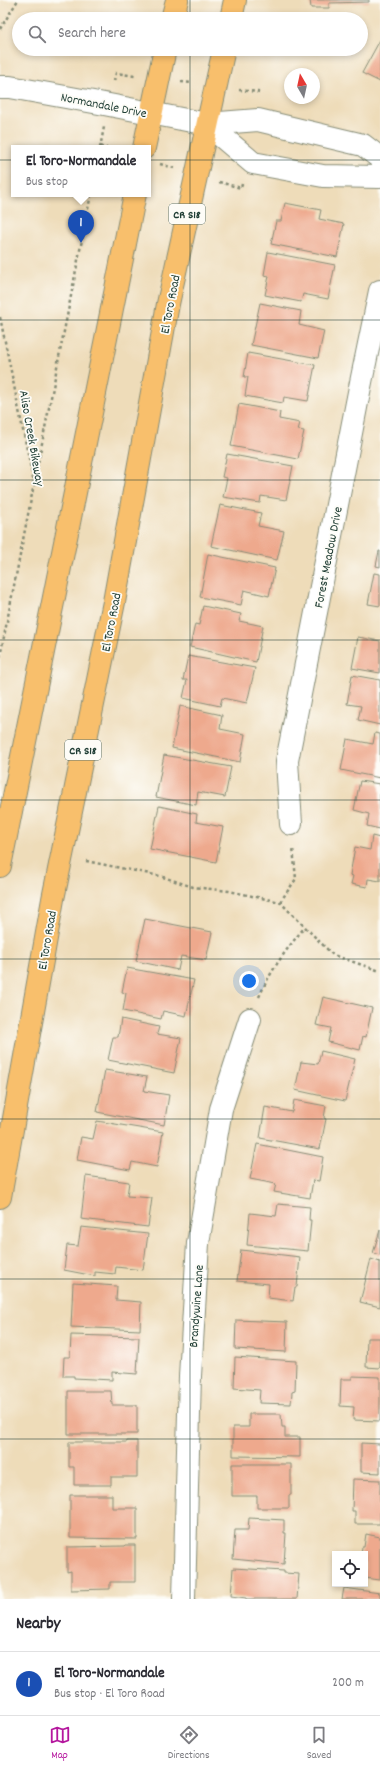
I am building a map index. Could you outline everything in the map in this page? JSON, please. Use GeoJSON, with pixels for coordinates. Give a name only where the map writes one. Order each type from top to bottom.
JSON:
{"type":"FeatureCollection","features":[{"type":"Feature","properties":{"kind":"main road"},"geometry":{"type":"LineString","coordinates":[[174,12],[177,0]]}},
{"type":"Feature","properties":{"kind":"main road"},"geometry":{"type":"LineString","coordinates":[[232,12],[235,0]]}},
{"type":"Feature","properties":{"kind":"main road"},"geometry":{"type":"LineString","coordinates":[[145,145],[163,56]]}},
{"type":"Feature","properties":{"kind":"main road","name":"El Toro Road"},"geometry":{"type":"LineString","coordinates":[[0,1197],[62,856],[114,602],[168,304],[222,56]]}},
{"type":"Feature","properties":{"kind":"main road"},"geometry":{"type":"LineString","coordinates":[[0,866],[133,197]]}},
{"type":"Feature","properties":{"kind":"street","name":"Normandale Drive"},"geometry":{"type":"LineString","coordinates":[[5,87],[207,124],[258,120],[363,145],[380,158]]}},
{"type":"Feature","properties":{"kind":"street","name":"Normandale Drive"},"geometry":{"type":"LineString","coordinates":[[207,124],[253,163],[323,176],[380,177]]}},
{"type":"Feature","properties":{"kind":"street","name":"Forest Meadow Drive"},"geometry":{"type":"LineString","coordinates":[[290,824],[287,761],[380,291]]}},
{"type":"Feature","properties":{"kind":"street","name":"Brandywine Lane"},"geometry":{"type":"LineString","coordinates":[[184,1599],[190,1376],[198,1243],[221,1109],[250,1019]]}},
{"type":"Feature","properties":{"kind":"path"},"geometry":{"type":"LineString","coordinates":[[0,29],[18,0]]}},
{"type":"Feature","properties":{"kind":"path"},"geometry":{"type":"LineString","coordinates":[[35,486],[90,197]]}},
{"type":"Feature","properties":{"kind":"path","name":"Aliso Creek Bikeway"},"geometry":{"type":"LineString","coordinates":[[0,317],[35,486],[0,656]]}},
{"type":"Feature","properties":{"kind":"path"},"geometry":{"type":"LineString","coordinates":[[280,902],[296,879],[290,824]]}},
{"type":"Feature","properties":{"kind":"path"},"geometry":{"type":"LineString","coordinates":[[62,856],[160,876],[193,887],[229,891],[280,902],[304,928],[333,955],[380,972]]}},
{"type":"Feature","properties":{"kind":"path"},"geometry":{"type":"LineString","coordinates":[[250,1019],[268,977],[282,954],[304,928]]}},
{"type":"Feature","properties":{"kind":"building"},"geometry":{"type":"Polygon","coordinates":[[[310,0],[369,0],[369,2],[329,3],[329,8],[311,8],[310,0]]]}},
{"type":"Feature","properties":{"kind":"building"},"geometry":{"type":"Polygon","coordinates":[[[380,40],[380,82],[362,73],[380,40]]]}},
{"type":"Feature","properties":{"kind":"building"},"geometry":{"type":"Polygon","coordinates":[[[285,203],[321,210],[319,219],[344,224],[337,257],[271,244],[276,221],[281,221],[285,203]]]}},
{"type":"Feature","properties":{"kind":"building"},"geometry":{"type":"Polygon","coordinates":[[[268,252],[335,265],[328,299],[303,294],[301,302],[265,295],[269,276],[264,275],[268,252]]]}},
{"type":"Feature","properties":{"kind":"building"},"geometry":{"type":"Polygon","coordinates":[[[260,303],[301,311],[299,325],[324,331],[318,358],[251,345],[260,303]]]}},
{"type":"Feature","properties":{"kind":"building"},"geometry":{"type":"Polygon","coordinates":[[[248,353],[315,365],[308,401],[284,397],[283,403],[245,396],[248,377],[244,377],[248,353]]]}},
{"type":"Feature","properties":{"kind":"building"},"geometry":{"type":"Polygon","coordinates":[[[239,404],[280,412],[279,419],[300,423],[298,430],[304,431],[298,459],[231,446],[239,404]]]}},
{"type":"Feature","properties":{"kind":"building"},"geometry":{"type":"Polygon","coordinates":[[[227,454],[293,466],[286,500],[261,496],[260,503],[223,497],[227,478],[222,477],[227,454]]]}},
{"type":"Feature","properties":{"kind":"building"},"geometry":{"type":"Polygon","coordinates":[[[220,505],[261,513],[258,526],[284,531],[277,560],[211,546],[220,505]]]}},
{"type":"Feature","properties":{"kind":"building"},"geometry":{"type":"Polygon","coordinates":[[[380,551],[380,567],[376,566],[380,551]]]}},
{"type":"Feature","properties":{"kind":"building"},"geometry":{"type":"Polygon","coordinates":[[[208,554],[275,568],[269,596],[244,590],[241,605],[200,597],[208,554]]]}},
{"type":"Feature","properties":{"kind":"building"},"geometry":{"type":"Polygon","coordinates":[[[374,573],[380,574],[380,606],[368,604],[374,573]]]}},
{"type":"Feature","properties":{"kind":"building"},"geometry":{"type":"Polygon","coordinates":[[[203,606],[241,614],[239,621],[263,626],[256,662],[190,647],[195,624],[199,625],[203,606]]]}},
{"type":"Feature","properties":{"kind":"building"},"geometry":{"type":"Polygon","coordinates":[[[358,637],[380,641],[380,673],[352,668],[358,637]]]}},
{"type":"Feature","properties":{"kind":"building"},"geometry":{"type":"Polygon","coordinates":[[[188,656],[255,668],[247,703],[222,698],[220,706],[183,698],[187,680],[183,680],[188,656]]]}},
{"type":"Feature","properties":{"kind":"building"},"geometry":{"type":"Polygon","coordinates":[[[352,675],[380,680],[380,725],[358,720],[361,706],[347,704],[352,675]]]}},
{"type":"Feature","properties":{"kind":"building"},"geometry":{"type":"Polygon","coordinates":[[[180,706],[222,715],[220,729],[245,734],[240,762],[172,748],[180,706]]]}},
{"type":"Feature","properties":{"kind":"building"},"geometry":{"type":"Polygon","coordinates":[[[375,733],[380,734],[380,778],[341,770],[347,739],[373,744],[375,733]]]}},
{"type":"Feature","properties":{"kind":"building"},"geometry":{"type":"Polygon","coordinates":[[[164,755],[231,767],[225,797],[198,792],[196,805],[156,797],[164,755]]]}},
{"type":"Feature","properties":{"kind":"building"},"geometry":{"type":"Polygon","coordinates":[[[360,781],[380,784],[380,829],[367,826],[369,814],[354,810],[360,781]]]}},
{"type":"Feature","properties":{"kind":"building"},"geometry":{"type":"Polygon","coordinates":[[[159,806],[197,814],[196,822],[223,827],[216,862],[150,849],[159,806]]]}},
{"type":"Feature","properties":{"kind":"building"},"geometry":{"type":"Polygon","coordinates":[[[372,836],[380,838],[380,881],[368,879],[367,887],[351,884],[353,876],[350,875],[355,847],[370,850],[372,836]]]}},
{"type":"Feature","properties":{"kind":"building"},"geometry":{"type":"Polygon","coordinates":[[[145,919],[212,932],[206,960],[181,956],[178,970],[136,961],[145,919]]]}},
{"type":"Feature","properties":{"kind":"building"},"geometry":{"type":"Polygon","coordinates":[[[127,968],[194,980],[186,1016],[163,1011],[161,1019],[123,1011],[126,993],[122,992],[127,968]]]}},
{"type":"Feature","properties":{"kind":"building"},"geometry":{"type":"Polygon","coordinates":[[[323,997],[372,1008],[366,1037],[363,1036],[360,1050],[328,1042],[331,1028],[316,1025],[323,997]]]}},
{"type":"Feature","properties":{"kind":"building"},"geometry":{"type":"Polygon","coordinates":[[[121,1019],[159,1027],[157,1034],[181,1038],[174,1073],[108,1060],[113,1037],[118,1037],[121,1019]]]}},
{"type":"Feature","properties":{"kind":"building"},"geometry":{"type":"Polygon","coordinates":[[[321,1051],[355,1059],[345,1101],[295,1090],[301,1062],[318,1064],[321,1051]]]}},
{"type":"Feature","properties":{"kind":"building"},"geometry":{"type":"Polygon","coordinates":[[[105,1070],[147,1077],[144,1091],[169,1095],[164,1125],[97,1112],[105,1070]]]}},
{"type":"Feature","properties":{"kind":"building"},"geometry":{"type":"Polygon","coordinates":[[[294,1100],[326,1106],[324,1118],[326,1119],[320,1149],[260,1138],[265,1107],[292,1112],[294,1100]]]}},
{"type":"Feature","properties":{"kind":"building"},"geometry":{"type":"Polygon","coordinates":[[[97,1121],[163,1132],[157,1167],[132,1162],[130,1170],[77,1160],[81,1137],[93,1139],[97,1121]]]}},
{"type":"Feature","properties":{"kind":"building"},"geometry":{"type":"Polygon","coordinates":[[[257,1144],[323,1157],[319,1181],[313,1180],[310,1198],[274,1192],[276,1184],[250,1179],[257,1144]]]}},
{"type":"Feature","properties":{"kind":"building"},"geometry":{"type":"Polygon","coordinates":[[[86,1176],[129,1182],[127,1196],[152,1198],[148,1227],[81,1219],[86,1176]]]}},
{"type":"Feature","properties":{"kind":"building"},"geometry":{"type":"Polygon","coordinates":[[[278,1204],[310,1207],[309,1220],[311,1220],[308,1251],[247,1245],[250,1213],[276,1216],[278,1204]]]}},
{"type":"Feature","properties":{"kind":"building"},"geometry":{"type":"Polygon","coordinates":[[[81,1227],[148,1234],[143,1270],[116,1267],[115,1274],[95,1272],[95,1276],[64,1270],[67,1245],[78,1246],[81,1227]]]}},
{"type":"Feature","properties":{"kind":"building"},"geometry":{"type":"Polygon","coordinates":[[[380,1230],[380,1255],[373,1253],[380,1230]]]}},
{"type":"Feature","properties":{"kind":"building"},"geometry":{"type":"Polygon","coordinates":[[[241,1250],[300,1257],[297,1287],[295,1287],[293,1301],[268,1298],[269,1284],[237,1281],[241,1250]]]}},
{"type":"Feature","properties":{"kind":"building"},"geometry":{"type":"Polygon","coordinates":[[[371,1259],[380,1262],[380,1307],[360,1302],[371,1259]]]}},
{"type":"Feature","properties":{"kind":"building"},"geometry":{"type":"Polygon","coordinates":[[[73,1283],[117,1286],[116,1300],[141,1302],[140,1330],[71,1327],[73,1283]]]}},
{"type":"Feature","properties":{"kind":"building"},"geometry":{"type":"Polygon","coordinates":[[[236,1320],[287,1322],[286,1352],[235,1349],[236,1320]]]}},
{"type":"Feature","properties":{"kind":"building"},"geometry":{"type":"Polygon","coordinates":[[[71,1335],[139,1337],[137,1374],[112,1372],[112,1380],[63,1376],[64,1357],[70,1357],[71,1335]]]}},
{"type":"Feature","properties":{"kind":"building"},"geometry":{"type":"Polygon","coordinates":[[[367,1338],[380,1338],[380,1368],[366,1367],[367,1338]]]}},
{"type":"Feature","properties":{"kind":"building"},"geometry":{"type":"Polygon","coordinates":[[[235,1357],[296,1361],[295,1391],[292,1392],[291,1404],[259,1403],[260,1390],[234,1388],[235,1357]]]}},
{"type":"Feature","properties":{"kind":"building"},"geometry":{"type":"Polygon","coordinates":[[[352,1376],[380,1377],[380,1421],[353,1420],[354,1407],[340,1406],[341,1379],[352,1379],[352,1376]]]}},
{"type":"Feature","properties":{"kind":"building"},"geometry":{"type":"Polygon","coordinates":[[[68,1391],[111,1391],[112,1405],[137,1405],[137,1434],[68,1434],[68,1391]]]}},
{"type":"Feature","properties":{"kind":"building"},"geometry":{"type":"Polygon","coordinates":[[[249,1414],[281,1414],[282,1427],[285,1427],[285,1437],[300,1437],[300,1457],[233,1456],[233,1427],[249,1427],[249,1414]]]}},
{"type":"Feature","properties":{"kind":"building"},"geometry":{"type":"Polygon","coordinates":[[[137,1441],[137,1477],[111,1477],[111,1485],[74,1485],[74,1467],[69,1467],[69,1442],[137,1441]]]}},
{"type":"Feature","properties":{"kind":"building"},"geometry":{"type":"Polygon","coordinates":[[[361,1443],[380,1444],[380,1473],[361,1472],[361,1443]]]}},
{"type":"Feature","properties":{"kind":"building"},"geometry":{"type":"Polygon","coordinates":[[[232,1464],[291,1464],[291,1495],[289,1495],[289,1508],[257,1508],[257,1496],[232,1496],[232,1464]]]}},
{"type":"Feature","properties":{"kind":"building"},"geometry":{"type":"Polygon","coordinates":[[[353,1479],[380,1480],[380,1524],[355,1524],[355,1511],[352,1511],[353,1479]]]}},
{"type":"Feature","properties":{"kind":"building"},"geometry":{"type":"Polygon","coordinates":[[[70,1495],[112,1495],[112,1508],[137,1508],[137,1539],[70,1538],[70,1495]]]}},
{"type":"Feature","properties":{"kind":"building"},"geometry":{"type":"Polygon","coordinates":[[[249,1518],[284,1520],[284,1533],[286,1533],[284,1564],[233,1559],[235,1530],[248,1530],[249,1518]]]}},
{"type":"Feature","properties":{"kind":"building"},"geometry":{"type":"Polygon","coordinates":[[[366,1534],[380,1537],[380,1580],[368,1578],[368,1551],[361,1551],[362,1547],[364,1547],[366,1534]]]}},
{"type":"Feature","properties":{"kind":"building"},"geometry":{"type":"Polygon","coordinates":[[[135,1545],[135,1582],[110,1582],[110,1589],[71,1590],[71,1571],[67,1572],[67,1547],[135,1545]]]}},
{"type":"Feature","properties":{"kind":"building"},"geometry":{"type":"Polygon","coordinates":[[[233,1568],[284,1571],[284,1573],[299,1574],[297,1599],[246,1599],[231,1596],[233,1568]]]}},
{"type":"Feature","properties":{"kind":"building"},"geometry":{"type":"Polygon","coordinates":[[[344,1588],[380,1593],[380,1599],[342,1599],[344,1588]]]}},
{"type":"Feature","properties":{"kind":"place","name":"El Toro-Normandale"},"geometry":{"type":"Point","coordinates":[81,243]}}]}
